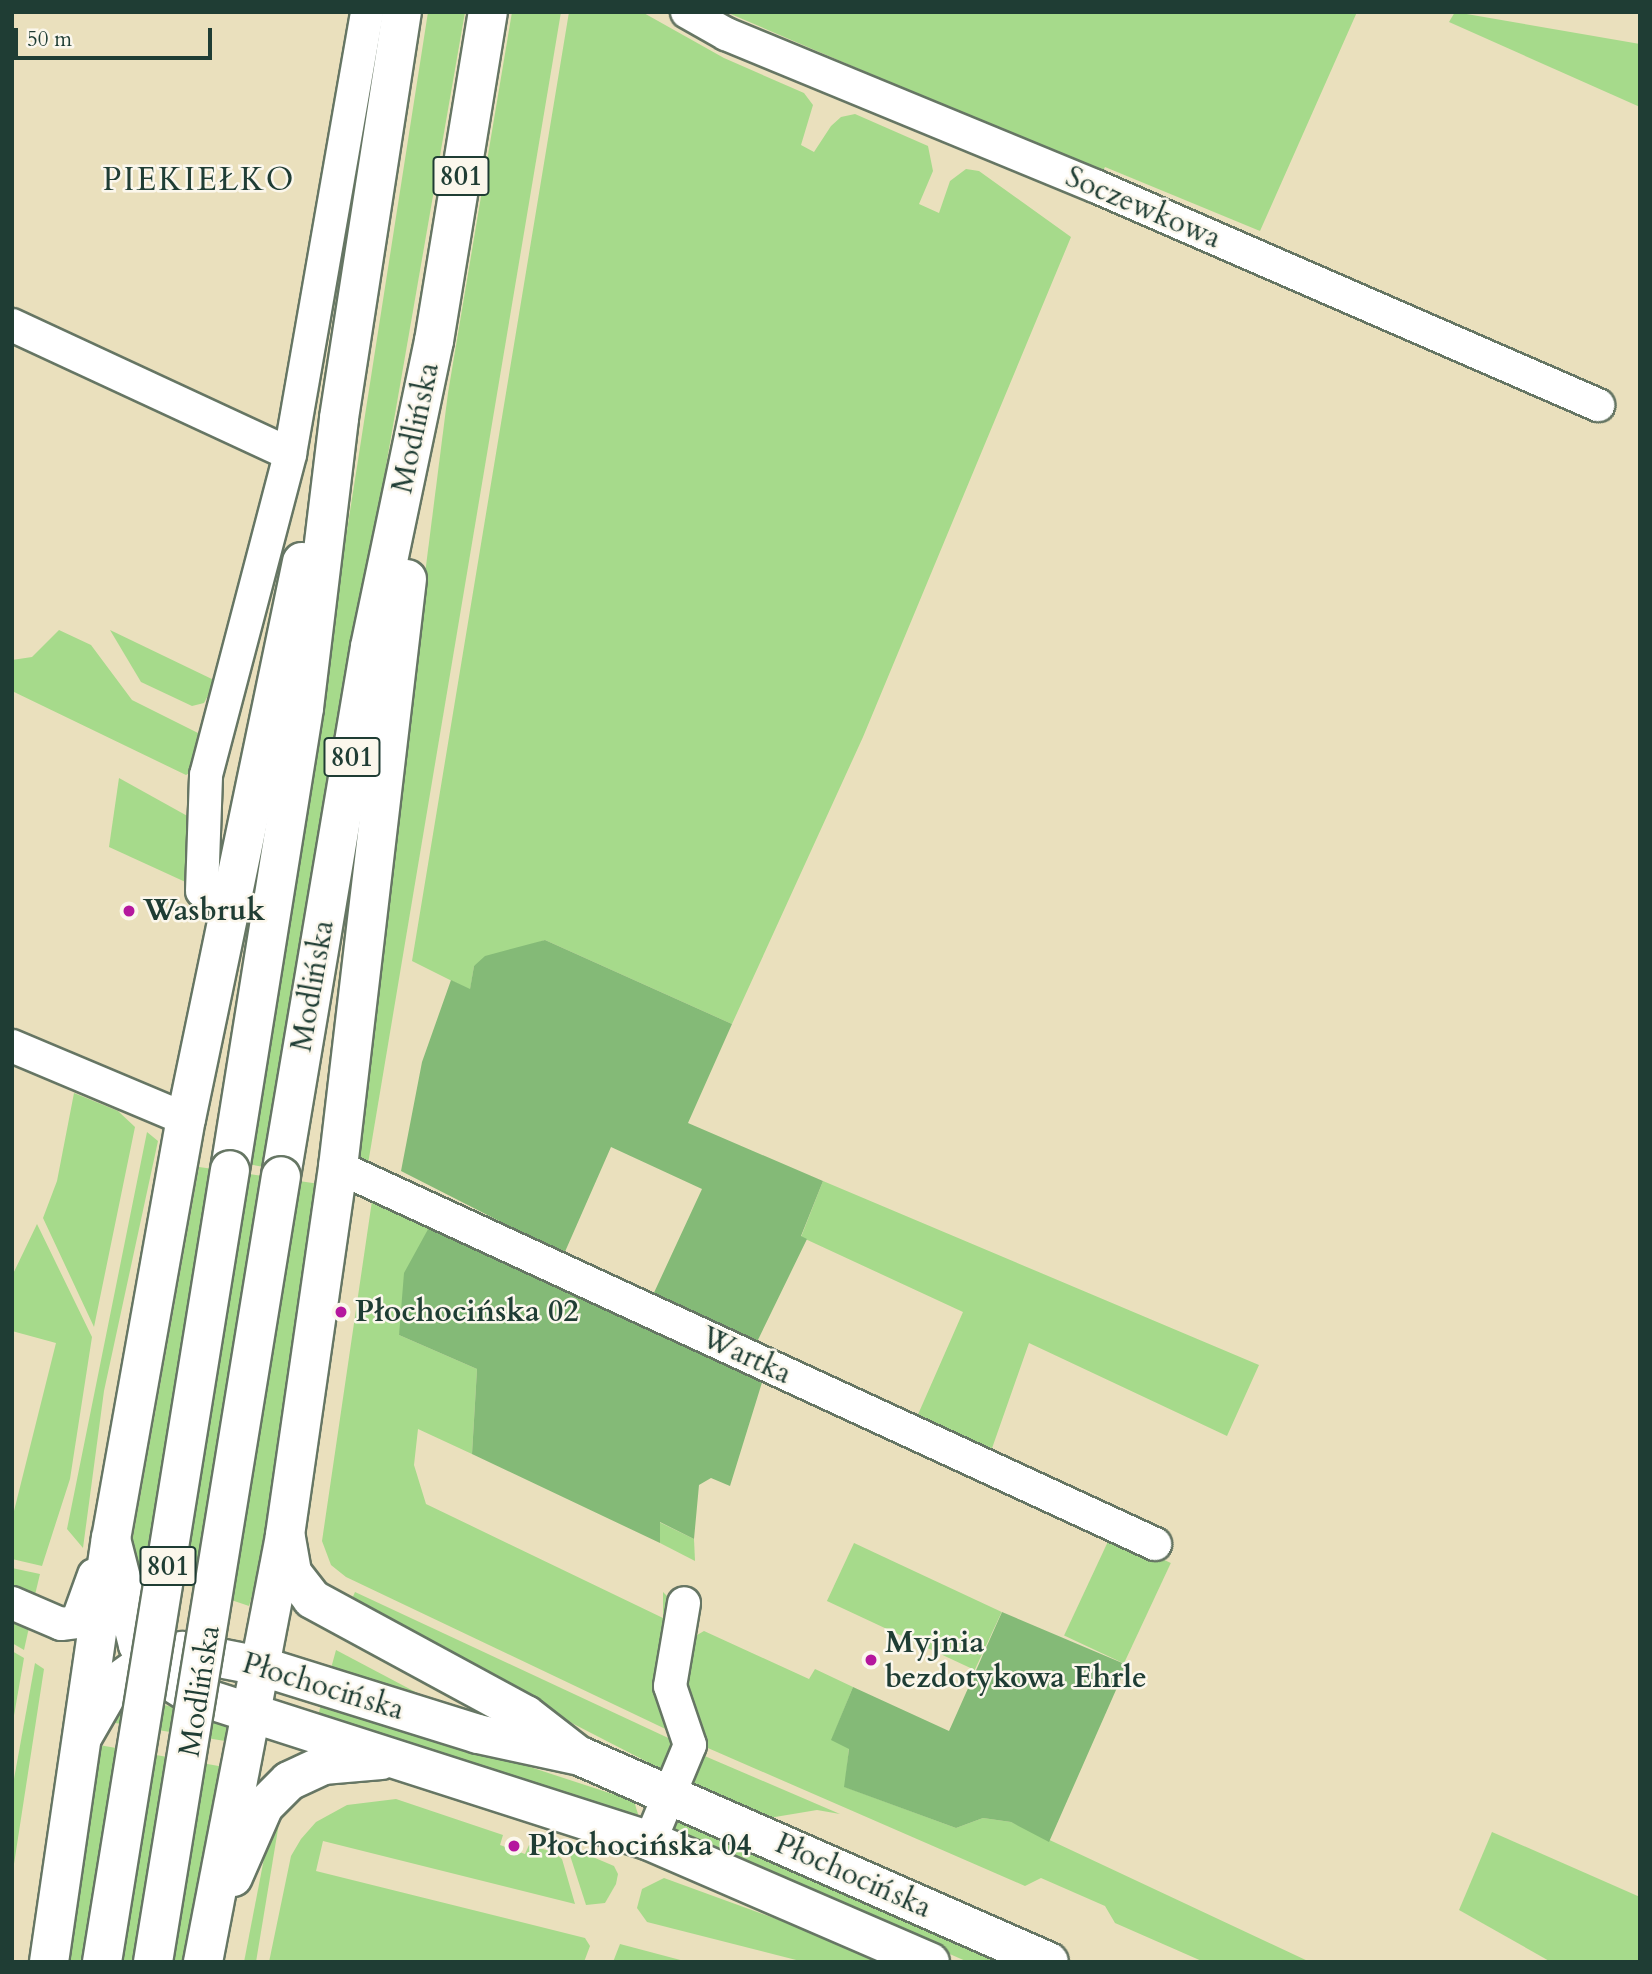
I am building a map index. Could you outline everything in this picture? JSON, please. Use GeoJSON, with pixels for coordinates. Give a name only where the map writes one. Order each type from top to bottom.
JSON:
{"type":"FeatureCollection","features":[{"type":"Feature","properties":{"kind":"main road","name":"Modlińska"},"geometry":{"type":"LineString","coordinates":[[102,1962],[304,708],[339,418],[402,12]]}},
{"type":"Feature","properties":{"kind":"main road","name":"Modlińska"},"geometry":{"type":"LineString","coordinates":[[153,1962],[370,648],[434,341],[488,12]]}},
{"type":"Feature","properties":{"kind":"main road","name":"Modlińska"},"geometry":{"type":"LineString","coordinates":[[204,1951],[248,1711],[260,1666],[285,1535],[338,1167],[434,341]]}},
{"type":"Feature","properties":{"kind":"main road"},"geometry":{"type":"LineString","coordinates":[[49,1962],[85,1734],[111,1539],[186,1119],[238,881],[284,632],[339,418]]}},
{"type":"Feature","properties":{"kind":"main road","name":"Płochocińska"},"geometry":{"type":"LineString","coordinates":[[285,1535],[292,1573],[312,1599],[526,1715],[580,1756]]}},
{"type":"Feature","properties":{"kind":"main road","name":"Płochocińska"},"geometry":{"type":"LineString","coordinates":[[111,1539],[130,1621],[147,1661],[189,1693],[410,1761],[650,1841],[930,1962]]}},
{"type":"Feature","properties":{"kind":"main road","name":"Płochocińska"},"geometry":{"type":"LineString","coordinates":[[85,1734],[111,1686],[147,1661],[183,1651],[260,1666],[478,1734],[580,1756],[1049,1962]]}},
{"type":"Feature","properties":{"kind":"main road","name":"Płochocińska"},"geometry":{"type":"LineString","coordinates":[[204,1951],[264,1806],[289,1781],[323,1765],[362,1759],[410,1761]]}},
{"type":"Feature","properties":{"kind":"street"},"geometry":{"type":"LineString","coordinates":[[202,891],[206,775],[290,454],[367,12]]}},
{"type":"Feature","properties":{"kind":"street","name":"Soczewkowa"},"geometry":{"type":"LineString","coordinates":[[687,12],[726,34],[1095,186],[1598,405]]}},
{"type":"Feature","properties":{"kind":"street"},"geometry":{"type":"LineString","coordinates":[[12,325],[290,454]]}},
{"type":"Feature","properties":{"kind":"street"},"geometry":{"type":"LineString","coordinates":[[12,1046],[186,1119]]}},
{"type":"Feature","properties":{"kind":"street","name":"Wartka"},"geometry":{"type":"LineString","coordinates":[[338,1167],[1155,1544]]}},
{"type":"Feature","properties":{"kind":"street"},"geometry":{"type":"LineString","coordinates":[[12,1603],[61,1624],[77,1622],[111,1539]]}},
{"type":"Feature","properties":{"kind":"street"},"geometry":{"type":"LineString","coordinates":[[650,1841],[690,1745],[670,1686],[684,1603]]}},
{"type":"Feature","properties":{"kind":"green space"},"geometry":{"type":"Polygon","coordinates":[[[428,12],[465,12],[264,1167],[248,1164],[428,12]]]}},
{"type":"Feature","properties":{"kind":"green space"},"geometry":{"type":"Polygon","coordinates":[[[512,12],[561,12],[368,1164],[358,1157],[377,951],[448,393],[512,12]]]}},
{"type":"Feature","properties":{"kind":"green space"},"geometry":{"type":"Polygon","coordinates":[[[569,12],[642,12],[724,58],[804,93],[813,105],[801,145],[814,152],[831,126],[841,117],[855,114],[928,146],[933,171],[919,204],[939,213],[950,181],[966,169],[979,171],[1071,237],[863,737],[732,1024],[545,940],[474,966],[470,990],[412,961],[569,12]]]}},
{"type":"Feature","properties":{"kind":"green space"},"geometry":{"type":"Polygon","coordinates":[[[726,12],[1357,12],[1260,231],[1105,167],[1102,173],[726,12]]]}},
{"type":"Feature","properties":{"kind":"green space"},"geometry":{"type":"Polygon","coordinates":[[[1455,12],[1640,44],[1640,107],[1449,22],[1455,12]]]}},
{"type":"Feature","properties":{"kind":"green space"},"geometry":{"type":"Polygon","coordinates":[[[59,630],[91,645],[132,700],[198,733],[201,739],[191,772],[186,775],[12,691],[12,660],[32,657],[59,630]]]}},
{"type":"Feature","properties":{"kind":"green space"},"geometry":{"type":"Polygon","coordinates":[[[110,630],[216,681],[204,703],[192,706],[141,682],[110,630]]]}},
{"type":"Feature","properties":{"kind":"green space"},"geometry":{"type":"Polygon","coordinates":[[[119,778],[191,818],[192,885],[109,847],[119,778]]]}},
{"type":"Feature","properties":{"kind":"green space"},"geometry":{"type":"Polygon","coordinates":[[[545,940],[732,1024],[688,1123],[823,1181],[801,1236],[807,1239],[755,1346],[652,1297],[702,1189],[611,1147],[564,1254],[401,1171],[422,1062],[451,980],[470,989],[474,966],[485,956],[545,940]]]}},
{"type":"Feature","properties":{"kind":"green space"},"geometry":{"type":"Polygon","coordinates":[[[74,1093],[118,1111],[135,1127],[94,1327],[43,1218],[57,1181],[74,1093]]]}},
{"type":"Feature","properties":{"kind":"green space"},"geometry":{"type":"Polygon","coordinates":[[[147,1132],[158,1141],[104,1391],[83,1548],[67,1529],[147,1132]]]}},
{"type":"Feature","properties":{"kind":"green space"},"geometry":{"type":"Polygon","coordinates":[[[199,1167],[320,1184],[266,1546],[249,1606],[128,1565],[199,1167]]]}},
{"type":"Feature","properties":{"kind":"green space"},"geometry":{"type":"Polygon","coordinates":[[[823,1181],[1259,1365],[1227,1436],[1029,1343],[990,1454],[916,1419],[963,1312],[801,1237],[823,1181]]]}},
{"type":"Feature","properties":{"kind":"green space"},"geometry":{"type":"Polygon","coordinates":[[[373,1194],[432,1222],[399,1335],[477,1369],[472,1454],[418,1429],[414,1465],[426,1504],[663,1618],[663,1592],[670,1599],[676,1734],[346,1577],[331,1565],[322,1541],[373,1194]]]}},
{"type":"Feature","properties":{"kind":"green space"},"geometry":{"type":"Polygon","coordinates":[[[432,1222],[764,1376],[730,1486],[711,1478],[699,1485],[694,1539],[660,1522],[660,1543],[472,1454],[477,1369],[399,1335],[404,1273],[432,1222]]]}},
{"type":"Feature","properties":{"kind":"green space"},"geometry":{"type":"Polygon","coordinates":[[[37,1224],[92,1337],[70,1479],[42,1566],[12,1559],[12,1519],[56,1343],[12,1331],[12,1276],[37,1224]]]}},
{"type":"Feature","properties":{"kind":"green space"},"geometry":{"type":"Polygon","coordinates":[[[659,1522],[694,1539],[695,1561],[660,1543],[659,1522]]]}},
{"type":"Feature","properties":{"kind":"green space"},"geometry":{"type":"Polygon","coordinates":[[[1111,1535],[1171,1563],[1124,1663],[1064,1636],[1111,1535]]]}},
{"type":"Feature","properties":{"kind":"green space"},"geometry":{"type":"Polygon","coordinates":[[[854,1543],[1002,1612],[975,1670],[827,1601],[854,1543]]]}},
{"type":"Feature","properties":{"kind":"green space"},"geometry":{"type":"Polygon","coordinates":[[[12,1568],[40,1574],[34,1599],[12,1591],[12,1568]]]}},
{"type":"Feature","properties":{"kind":"green space"},"geometry":{"type":"Polygon","coordinates":[[[355,1592],[679,1743],[663,1770],[348,1608],[355,1592]]]}},
{"type":"Feature","properties":{"kind":"green space"},"geometry":{"type":"Polygon","coordinates":[[[1002,1612],[1127,1665],[1049,1842],[1011,1822],[983,1818],[956,1828],[844,1787],[849,1749],[831,1740],[853,1687],[949,1731],[1002,1612]]]}},
{"type":"Feature","properties":{"kind":"green space"},"geometry":{"type":"Polygon","coordinates":[[[12,1616],[30,1623],[24,1650],[12,1643],[12,1616]]]}},
{"type":"Feature","properties":{"kind":"green space"},"geometry":{"type":"Polygon","coordinates":[[[704,1631],[809,1679],[815,1669],[853,1687],[832,1739],[849,1748],[845,1787],[956,1828],[983,1818],[1011,1822],[1310,1962],[1204,1962],[1115,1923],[1105,1906],[1041,1878],[1025,1886],[701,1745],[682,1685],[690,1639],[704,1631]]]}},
{"type":"Feature","properties":{"kind":"green space"},"geometry":{"type":"Polygon","coordinates":[[[336,1650],[423,1696],[424,1699],[330,1672],[336,1650]]]}},
{"type":"Feature","properties":{"kind":"green space"},"geometry":{"type":"Polygon","coordinates":[[[12,1651],[24,1658],[12,1727],[12,1651]]]}},
{"type":"Feature","properties":{"kind":"green space"},"geometry":{"type":"Polygon","coordinates":[[[35,1663],[44,1669],[12,1877],[12,1790],[35,1663]]]}},
{"type":"Feature","properties":{"kind":"green space"},"geometry":{"type":"Polygon","coordinates":[[[322,1699],[634,1801],[638,1814],[634,1817],[318,1717],[322,1699]]]}},
{"type":"Feature","properties":{"kind":"green space"},"geometry":{"type":"Polygon","coordinates":[[[139,1700],[223,1717],[228,1721],[225,1741],[109,1722],[120,1708],[139,1700]]]}},
{"type":"Feature","properties":{"kind":"green space"},"geometry":{"type":"Polygon","coordinates":[[[99,1745],[220,1766],[186,1962],[61,1962],[99,1745]]]}},
{"type":"Feature","properties":{"kind":"green space"},"geometry":{"type":"Polygon","coordinates":[[[700,1754],[840,1814],[817,1810],[769,1818],[693,1786],[700,1754]]]}},
{"type":"Feature","properties":{"kind":"green space"},"geometry":{"type":"Polygon","coordinates":[[[396,1799],[503,1835],[500,1845],[525,1854],[529,1845],[553,1852],[562,1859],[575,1904],[323,1841],[316,1871],[585,1938],[590,1946],[584,1962],[269,1962],[291,1856],[301,1839],[316,1822],[347,1805],[396,1799]]]}},
{"type":"Feature","properties":{"kind":"green space"},"geometry":{"type":"Polygon","coordinates":[[[280,1817],[256,1962],[244,1962],[266,1848],[280,1817]]]}},
{"type":"Feature","properties":{"kind":"green space"},"geometry":{"type":"Polygon","coordinates":[[[681,1820],[1009,1962],[968,1962],[668,1831],[681,1820]]]}},
{"type":"Feature","properties":{"kind":"green space"},"geometry":{"type":"Polygon","coordinates":[[[1492,1832],[1640,1897],[1640,1962],[1551,1962],[1459,1910],[1492,1832]]]}},
{"type":"Feature","properties":{"kind":"green space"},"geometry":{"type":"Polygon","coordinates":[[[567,1846],[614,1866],[618,1874],[616,1884],[605,1903],[586,1905],[567,1846]]]}},
{"type":"Feature","properties":{"kind":"green space"},"geometry":{"type":"Polygon","coordinates":[[[664,1878],[848,1945],[887,1962],[804,1962],[647,1922],[637,1908],[642,1889],[664,1878]]]}},
{"type":"Feature","properties":{"kind":"green space"},"geometry":{"type":"Polygon","coordinates":[[[620,1944],[688,1962],[613,1962],[620,1944]]]}},
{"type":"Feature","properties":{"kind":"place","name":"Wasbruk"},"geometry":{"type":"Point","coordinates":[129,911]}},
{"type":"Feature","properties":{"kind":"place","name":"Płochocińska 02"},"geometry":{"type":"Point","coordinates":[341,1312]}},
{"type":"Feature","properties":{"kind":"place","name":"Myjnia bezdotykowa Ehrle"},"geometry":{"type":"Point","coordinates":[871,1660]}},
{"type":"Feature","properties":{"kind":"place","name":"Płochocińska 04"},"geometry":{"type":"Point","coordinates":[514,1846]}},
{"type":"Feature","properties":{"kind":"district","name":"PIEKIEŁKO"},"geometry":{"type":"Point","coordinates":[199,180]}}]}
